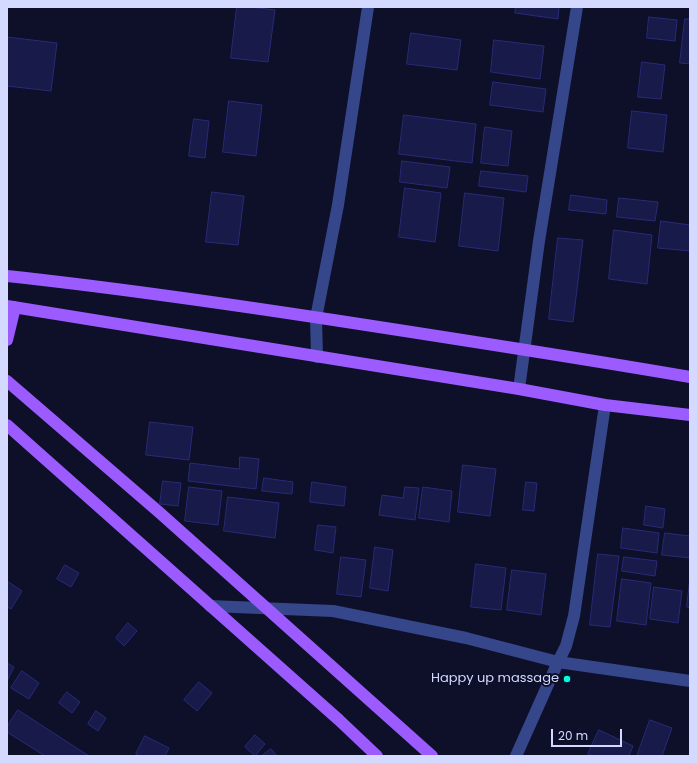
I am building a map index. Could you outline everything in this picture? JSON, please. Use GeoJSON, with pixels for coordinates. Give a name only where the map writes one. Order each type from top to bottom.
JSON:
{"type":"FeatureCollection","features":[{"type":"Feature","properties":{"kind":"main road"},"geometry":{"type":"LineString","coordinates":[[7,276],[128,290],[524,349],[690,377]]}},
{"type":"Feature","properties":{"kind":"main road"},"geometry":{"type":"LineString","coordinates":[[7,340],[11,307],[519,389],[605,405],[690,415]]}},
{"type":"Feature","properties":{"kind":"main road"},"geometry":{"type":"LineString","coordinates":[[7,381],[160,513],[432,756]]}},
{"type":"Feature","properties":{"kind":"main road"},"geometry":{"type":"LineString","coordinates":[[7,425],[339,720],[377,756]]}},
{"type":"Feature","properties":{"kind":"street"},"geometry":{"type":"LineString","coordinates":[[317,357],[316,318],[338,205],[368,7]]}},
{"type":"Feature","properties":{"kind":"street"},"geometry":{"type":"LineString","coordinates":[[519,389],[540,233],[577,7]]}},
{"type":"Feature","properties":{"kind":"street"},"geometry":{"type":"LineString","coordinates":[[516,756],[566,646],[574,616],[605,405]]}},
{"type":"Feature","properties":{"kind":"street"},"geometry":{"type":"LineString","coordinates":[[210,606],[333,611],[466,638],[558,662],[690,681]]}},
{"type":"Feature","properties":{"kind":"building"},"geometry":{"type":"Polygon","coordinates":[[[237,7],[275,10],[268,62],[231,58],[237,7]]]}},
{"type":"Feature","properties":{"kind":"building"},"geometry":{"type":"Polygon","coordinates":[[[516,7],[559,7],[558,19],[515,13],[516,7]]]}},
{"type":"Feature","properties":{"kind":"building"},"geometry":{"type":"Polygon","coordinates":[[[649,17],[677,20],[675,41],[647,38],[649,17]]]}},
{"type":"Feature","properties":{"kind":"building"},"geometry":{"type":"Polygon","coordinates":[[[685,19],[690,19],[690,64],[680,63],[685,19]]]}},
{"type":"Feature","properties":{"kind":"building"},"geometry":{"type":"Polygon","coordinates":[[[411,33],[461,40],[457,70],[407,64],[411,33]]]}},
{"type":"Feature","properties":{"kind":"building"},"geometry":{"type":"Polygon","coordinates":[[[7,37],[57,43],[51,91],[7,86],[7,37]]]}},
{"type":"Feature","properties":{"kind":"building"},"geometry":{"type":"Polygon","coordinates":[[[494,40],[544,46],[540,79],[491,72],[494,40]]]}},
{"type":"Feature","properties":{"kind":"building"},"geometry":{"type":"Polygon","coordinates":[[[642,62],[665,65],[661,99],[638,97],[642,62]]]}},
{"type":"Feature","properties":{"kind":"building"},"geometry":{"type":"Polygon","coordinates":[[[493,82],[546,89],[543,112],[490,105],[493,82]]]}},
{"type":"Feature","properties":{"kind":"building"},"geometry":{"type":"Polygon","coordinates":[[[229,101],[262,105],[256,156],[223,152],[229,101]]]}},
{"type":"Feature","properties":{"kind":"building"},"geometry":{"type":"Polygon","coordinates":[[[632,111],[667,115],[663,152],[628,148],[632,111]]]}},
{"type":"Feature","properties":{"kind":"building"},"geometry":{"type":"Polygon","coordinates":[[[404,115],[476,124],[472,163],[399,154],[404,115]]]}},
{"type":"Feature","properties":{"kind":"building"},"geometry":{"type":"Polygon","coordinates":[[[194,119],[209,121],[205,158],[189,156],[194,119]]]}},
{"type":"Feature","properties":{"kind":"building"},"geometry":{"type":"Polygon","coordinates":[[[485,127],[512,131],[508,166],[481,163],[485,127]]]}},
{"type":"Feature","properties":{"kind":"building"},"geometry":{"type":"Polygon","coordinates":[[[402,161],[450,167],[447,188],[400,182],[402,161]]]}},
{"type":"Feature","properties":{"kind":"building"},"geometry":{"type":"Polygon","coordinates":[[[481,171],[528,176],[526,192],[479,186],[481,171]]]}},
{"type":"Feature","properties":{"kind":"building"},"geometry":{"type":"Polygon","coordinates":[[[405,188],[441,193],[435,242],[399,237],[405,188]]]}},
{"type":"Feature","properties":{"kind":"building"},"geometry":{"type":"Polygon","coordinates":[[[212,192],[244,196],[238,245],[206,242],[212,192]]]}},
{"type":"Feature","properties":{"kind":"building"},"geometry":{"type":"Polygon","coordinates":[[[465,193],[504,198],[498,251],[459,246],[465,193]]]}},
{"type":"Feature","properties":{"kind":"building"},"geometry":{"type":"Polygon","coordinates":[[[571,195],[607,200],[606,214],[569,210],[571,195]]]}},
{"type":"Feature","properties":{"kind":"building"},"geometry":{"type":"Polygon","coordinates":[[[619,198],[658,202],[655,221],[617,217],[619,198]]]}},
{"type":"Feature","properties":{"kind":"building"},"geometry":{"type":"Polygon","coordinates":[[[661,221],[690,225],[690,251],[658,248],[661,221]]]}},
{"type":"Feature","properties":{"kind":"building"},"geometry":{"type":"Polygon","coordinates":[[[614,230],[652,235],[647,284],[609,279],[614,230]]]}},
{"type":"Feature","properties":{"kind":"building"},"geometry":{"type":"Polygon","coordinates":[[[558,238],[583,240],[573,322],[549,319],[558,238]]]}},
{"type":"Feature","properties":{"kind":"building"},"geometry":{"type":"Polygon","coordinates":[[[150,422],[193,427],[189,460],[146,455],[150,422]]]}},
{"type":"Feature","properties":{"kind":"building"},"geometry":{"type":"Polygon","coordinates":[[[240,457],[259,459],[256,489],[188,481],[190,463],[239,469],[240,457]]]}},
{"type":"Feature","properties":{"kind":"building"},"geometry":{"type":"Polygon","coordinates":[[[463,465],[496,469],[490,516],[458,512],[463,465]]]}},
{"type":"Feature","properties":{"kind":"building"},"geometry":{"type":"Polygon","coordinates":[[[264,478],[293,482],[292,494],[262,491],[264,478]]]}},
{"type":"Feature","properties":{"kind":"building"},"geometry":{"type":"Polygon","coordinates":[[[163,481],[181,483],[178,506],[160,504],[163,481]]]}},
{"type":"Feature","properties":{"kind":"building"},"geometry":{"type":"Polygon","coordinates":[[[312,482],[346,487],[344,506],[310,502],[312,482]]]}},
{"type":"Feature","properties":{"kind":"building"},"geometry":{"type":"Polygon","coordinates":[[[526,482],[537,483],[534,511],[523,510],[526,482]]]}},
{"type":"Feature","properties":{"kind":"building"},"geometry":{"type":"Polygon","coordinates":[[[189,487],[222,491],[218,525],[185,521],[189,487]]]}},
{"type":"Feature","properties":{"kind":"building"},"geometry":{"type":"Polygon","coordinates":[[[405,487],[419,488],[415,520],[379,515],[382,495],[403,498],[405,487]]]}},
{"type":"Feature","properties":{"kind":"building"},"geometry":{"type":"Polygon","coordinates":[[[423,487],[452,491],[449,522],[419,518],[423,487]]]}},
{"type":"Feature","properties":{"kind":"building"},"geometry":{"type":"Polygon","coordinates":[[[228,497],[279,503],[275,538],[224,531],[228,497]]]}},
{"type":"Feature","properties":{"kind":"building"},"geometry":{"type":"Polygon","coordinates":[[[646,506],[665,509],[663,528],[644,525],[646,506]]]}},
{"type":"Feature","properties":{"kind":"building"},"geometry":{"type":"Polygon","coordinates":[[[318,525],[336,527],[333,553],[315,550],[318,525]]]}},
{"type":"Feature","properties":{"kind":"building"},"geometry":{"type":"Polygon","coordinates":[[[623,528],[659,533],[657,553],[621,548],[623,528]]]}},
{"type":"Feature","properties":{"kind":"building"},"geometry":{"type":"Polygon","coordinates":[[[665,533],[690,536],[690,558],[662,555],[665,533]]]}},
{"type":"Feature","properties":{"kind":"building"},"geometry":{"type":"Polygon","coordinates":[[[375,547],[393,550],[388,591],[370,588],[375,547]]]}},
{"type":"Feature","properties":{"kind":"building"},"geometry":{"type":"Polygon","coordinates":[[[598,554],[619,556],[610,627],[590,625],[598,554]]]}},
{"type":"Feature","properties":{"kind":"building"},"geometry":{"type":"Polygon","coordinates":[[[341,557],[366,560],[361,597],[337,594],[341,557]]]}},
{"type":"Feature","properties":{"kind":"building"},"geometry":{"type":"Polygon","coordinates":[[[624,557],[657,561],[655,576],[622,571],[624,557]]]}},
{"type":"Feature","properties":{"kind":"building"},"geometry":{"type":"Polygon","coordinates":[[[476,564],[506,568],[501,610],[471,607],[476,564]]]}},
{"type":"Feature","properties":{"kind":"building"},"geometry":{"type":"Polygon","coordinates":[[[65,565],[79,573],[71,587],[57,579],[65,565]]]}},
{"type":"Feature","properties":{"kind":"building"},"geometry":{"type":"Polygon","coordinates":[[[512,570],[546,574],[541,615],[507,610],[512,570]]]}},
{"type":"Feature","properties":{"kind":"building"},"geometry":{"type":"Polygon","coordinates":[[[690,578],[690,608],[687,607],[690,578]]]}},
{"type":"Feature","properties":{"kind":"building"},"geometry":{"type":"Polygon","coordinates":[[[622,579],[651,583],[646,625],[617,621],[622,579]]]}},
{"type":"Feature","properties":{"kind":"building"},"geometry":{"type":"Polygon","coordinates":[[[7,581],[22,591],[11,609],[7,607],[7,581]]]}},
{"type":"Feature","properties":{"kind":"building"},"geometry":{"type":"Polygon","coordinates":[[[654,587],[682,591],[678,623],[650,619],[654,587]]]}},
{"type":"Feature","properties":{"kind":"building"},"geometry":{"type":"Polygon","coordinates":[[[128,623],[137,631],[124,646],[116,638],[128,623]]]}},
{"type":"Feature","properties":{"kind":"building"},"geometry":{"type":"Polygon","coordinates":[[[7,663],[14,667],[7,681],[7,663]]]}},
{"type":"Feature","properties":{"kind":"building"},"geometry":{"type":"Polygon","coordinates":[[[22,671],[39,683],[29,699],[11,688],[22,671]]]}},
{"type":"Feature","properties":{"kind":"building"},"geometry":{"type":"Polygon","coordinates":[[[199,682],[212,693],[197,711],[184,700],[199,682]]]}},
{"type":"Feature","properties":{"kind":"building"},"geometry":{"type":"Polygon","coordinates":[[[67,692],[80,702],[72,713],[59,703],[67,692]]]}},
{"type":"Feature","properties":{"kind":"building"},"geometry":{"type":"Polygon","coordinates":[[[18,710],[89,756],[45,756],[7,732],[7,727],[18,710]]]}},
{"type":"Feature","properties":{"kind":"building"},"geometry":{"type":"Polygon","coordinates":[[[96,711],[106,718],[98,731],[88,724],[96,711]]]}},
{"type":"Feature","properties":{"kind":"building"},"geometry":{"type":"Polygon","coordinates":[[[650,720],[672,728],[662,756],[637,756],[650,720]]]}},
{"type":"Feature","properties":{"kind":"building"},"geometry":{"type":"Polygon","coordinates":[[[599,730],[633,746],[629,756],[593,756],[588,754],[599,730]]]}},
{"type":"Feature","properties":{"kind":"building"},"geometry":{"type":"Polygon","coordinates":[[[255,735],[265,744],[255,756],[245,747],[255,735]]]}},
{"type":"Feature","properties":{"kind":"building"},"geometry":{"type":"Polygon","coordinates":[[[145,736],[169,748],[165,756],[140,756],[136,754],[145,736]]]}},
{"type":"Feature","properties":{"kind":"building"},"geometry":{"type":"Polygon","coordinates":[[[271,749],[277,756],[262,756],[271,749]]]}},
{"type":"Feature","properties":{"kind":"place","name":"Happy up massage"},"geometry":{"type":"Point","coordinates":[567,679]}}]}
